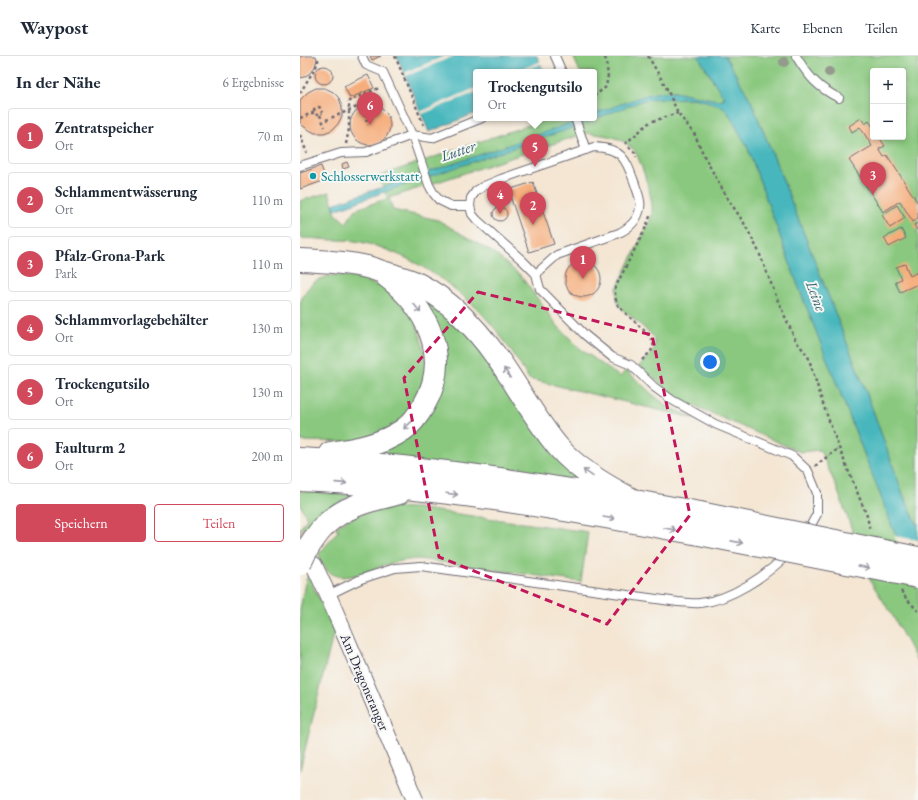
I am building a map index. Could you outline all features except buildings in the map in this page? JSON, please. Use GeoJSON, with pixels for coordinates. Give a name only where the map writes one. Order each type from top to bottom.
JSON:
{"type":"FeatureCollection","features":[{"type":"Feature","properties":{"kind":"highway"},"geometry":{"type":"LineString","coordinates":[[300,260],[367,267],[417,283],[442,299],[469,323],[496,355],[537,418],[560,449],[580,467],[611,488],[633,500],[699,524],[918,577]]}},
{"type":"Feature","properties":{"kind":"highway"},"geometry":{"type":"LineString","coordinates":[[301,470],[386,440],[404,429],[412,422],[422,408],[430,392],[435,374],[436,354],[428,326],[416,307],[403,291],[379,271]]}},
{"type":"Feature","properties":{"kind":"highway"},"geometry":{"type":"LineString","coordinates":[[301,470],[377,465],[504,480],[633,500]]}},
{"type":"Feature","properties":{"kind":"highway"},"geometry":{"type":"LineString","coordinates":[[301,470],[355,484],[456,494],[555,508],[634,522],[699,524],[918,558]]}},
{"type":"Feature","properties":{"kind":"highway"},"geometry":{"type":"LineString","coordinates":[[307,565],[305,553],[309,545],[326,524],[335,517],[362,503],[414,490]]}},
{"type":"Feature","properties":{"kind":"street","name":"Am Dragoneranger"},"geometry":{"type":"LineString","coordinates":[[307,565],[328,595],[415,800]]}},
{"type":"Feature","properties":{"kind":"lane"},"geometry":{"type":"LineString","coordinates":[[362,56],[366,65],[383,72],[412,135],[434,194],[439,200],[451,206],[470,206]]}},
{"type":"Feature","properties":{"kind":"lane"},"geometry":{"type":"LineString","coordinates":[[555,56],[561,69]]}},
{"type":"Feature","properties":{"kind":"lane"},"geometry":{"type":"LineString","coordinates":[[796,56],[815,82],[823,89],[839,98]]}},
{"type":"Feature","properties":{"kind":"lane"},"geometry":{"type":"LineString","coordinates":[[300,166],[340,153],[366,152],[412,135],[432,138],[474,121]]}},
{"type":"Feature","properties":{"kind":"lane"},"geometry":{"type":"LineString","coordinates":[[577,121],[586,150]]}},
{"type":"Feature","properties":{"kind":"lane"},"geometry":{"type":"LineString","coordinates":[[328,595],[361,579],[395,568],[422,566],[678,602],[699,603],[720,599],[755,581],[776,565],[800,542],[817,514],[817,492],[808,471],[792,456],[715,424],[672,400],[654,387],[631,365],[612,357],[585,335],[540,288],[536,274],[472,214],[470,206],[471,198],[476,191],[493,181],[594,147],[615,151],[628,164],[640,199],[640,208],[634,222],[628,228],[619,233],[557,255],[536,274]]}},
{"type":"Feature","properties":{"kind":"path"},"geometry":{"type":"LineString","coordinates":[[300,93],[318,63],[318,56]]}},
{"type":"Feature","properties":{"kind":"path"},"geometry":{"type":"LineString","coordinates":[[395,56],[426,131]]}},
{"type":"Feature","properties":{"kind":"path"},"geometry":{"type":"LineString","coordinates":[[597,94],[606,88],[608,75],[605,56]]}},
{"type":"Feature","properties":{"kind":"path"},"geometry":{"type":"LineString","coordinates":[[648,56],[666,87],[678,113],[695,135],[709,165],[728,199],[744,223],[758,250],[796,341],[808,356],[839,448],[867,516],[872,537]]}},
{"type":"Feature","properties":{"kind":"path"},"geometry":{"type":"LineString","coordinates":[[345,153],[349,129],[349,101],[388,84]]}},
{"type":"Feature","properties":{"kind":"path"},"geometry":{"type":"LineString","coordinates":[[325,121],[361,106],[368,125]]}},
{"type":"Feature","properties":{"kind":"path"},"geometry":{"type":"LineString","coordinates":[[315,112],[314,110],[316,107],[321,107],[323,112],[320,115]]}},
{"type":"Feature","properties":{"kind":"path"},"geometry":{"type":"LineString","coordinates":[[315,112],[325,121],[325,127]]}},
{"type":"Feature","properties":{"kind":"path"},"geometry":{"type":"LineString","coordinates":[[300,118],[315,112]]}},
{"type":"Feature","properties":{"kind":"path"},"geometry":{"type":"LineString","coordinates":[[625,144],[650,122],[678,113]]}},
{"type":"Feature","properties":{"kind":"path"},"geometry":{"type":"LineString","coordinates":[[300,135],[311,163]]}},
{"type":"Feature","properties":{"kind":"path"},"geometry":{"type":"LineString","coordinates":[[621,141],[634,153],[637,159]]}},
{"type":"Feature","properties":{"kind":"path"},"geometry":{"type":"LineString","coordinates":[[634,368],[652,350],[654,346],[650,336],[616,303],[615,288],[646,227],[652,208]]}},
{"type":"Feature","properties":{"kind":"path"},"geometry":{"type":"LineString","coordinates":[[808,471],[839,448]]}},
{"type":"Feature","properties":{"kind":"path"},"geometry":{"type":"LineString","coordinates":[[897,585],[918,612]]}},
{"type":"Feature","properties":{"kind":"highlighted area"},"geometry":{"type":"Polygon","coordinates":[[[478,292],[652,335],[690,515],[607,624],[439,557],[404,378],[478,292]]]}},
{"type":"Feature","properties":{"kind":"green space"},"geometry":{"type":"Polygon","coordinates":[[[573,56],[698,56],[724,99],[716,100],[674,91],[676,99],[693,98],[706,101],[727,110],[747,146],[799,288],[893,529],[918,574],[918,663],[894,618],[871,582],[836,486],[820,450],[800,452],[679,399],[639,366],[652,352],[655,344],[654,340],[651,334],[620,307],[617,298],[617,288],[652,215],[652,201],[643,171],[633,149],[623,141],[613,137],[586,133],[389,198],[384,192],[379,176],[540,121],[597,121],[597,69],[579,69],[573,56]]]}},
{"type":"Feature","properties":{"kind":"green space"},"geometry":{"type":"Polygon","coordinates":[[[725,56],[918,56],[918,526],[904,497],[867,394],[751,101],[725,56]]]}},
{"type":"Feature","properties":{"kind":"green space"},"geometry":{"type":"Polygon","coordinates":[[[329,192],[336,214],[346,223],[356,209],[389,198],[393,210],[438,220],[495,254],[520,275],[557,325],[578,347],[620,377],[626,370],[653,395],[669,407],[696,419],[529,379],[490,322],[457,291],[427,270],[395,253],[361,242],[350,240],[300,238],[300,201],[329,192]]]}},
{"type":"Feature","properties":{"kind":"green space"},"geometry":{"type":"Polygon","coordinates":[[[335,275],[353,277],[368,282],[383,288],[399,299],[415,317],[428,364],[415,405],[391,429],[350,442],[300,441],[300,303],[306,291],[313,283],[322,278],[335,275]]]}},
{"type":"Feature","properties":{"kind":"green space"},"geometry":{"type":"Polygon","coordinates":[[[409,287],[464,329],[594,483],[372,456],[438,389],[409,287]]]}},
{"type":"Feature","properties":{"kind":"green space"},"geometry":{"type":"Polygon","coordinates":[[[300,491],[352,495],[327,510],[300,545],[300,529],[307,518],[300,504],[300,491]]]}},
{"type":"Feature","properties":{"kind":"green space"},"geometry":{"type":"Polygon","coordinates":[[[386,507],[415,508],[588,532],[581,582],[419,559],[406,560],[385,565],[354,576],[346,577],[331,574],[320,560],[319,554],[339,530],[335,528],[351,517],[386,507]]]}},
{"type":"Feature","properties":{"kind":"green space"},"geometry":{"type":"Polygon","coordinates":[[[308,575],[334,631],[300,770],[300,610],[308,575]]]}},
{"type":"Feature","properties":{"kind":"water"},"geometry":{"type":"Polygon","coordinates":[[[397,56],[537,56],[543,69],[473,69],[473,114],[429,132],[397,56]]]}},
{"type":"Feature","properties":{"kind":"water","name":"Leine"},"geometry":{"type":"Polygon","coordinates":[[[698,56],[725,56],[751,101],[867,394],[904,497],[918,526],[918,574],[893,529],[799,288],[747,146],[727,111],[720,106],[693,98],[659,98],[644,100],[597,118],[597,113],[643,96],[656,93],[674,91],[716,100],[724,99],[698,56]]]}},
{"type":"Feature","properties":{"kind":"water"},"geometry":{"type":"Polygon","coordinates":[[[576,121],[590,121],[335,210],[333,204],[576,121]]]}},
{"type":"Feature","properties":{"kind":"pier"},"geometry":{"type":"Polygon","coordinates":[[[445,56],[454,56],[406,76],[404,73],[445,56]]]}},
{"type":"Feature","properties":{"kind":"pier"},"geometry":{"type":"Polygon","coordinates":[[[542,61],[543,63],[529,69],[522,69],[542,61]]]}},
{"type":"Feature","properties":{"kind":"pier"},"geometry":{"type":"Polygon","coordinates":[[[473,89],[473,93],[422,114],[420,112],[473,89]]]}},
{"type":"Feature","properties":{"kind":"pier"},"geometry":{"type":"Polygon","coordinates":[[[894,536],[918,540],[918,576],[916,575],[894,536]]]}},
{"type":"Feature","properties":{"kind":"tunnel"},"geometry":{"type":"LineString","coordinates":[[300,532],[310,557]]}},
{"type":"Feature","properties":{"kind":"place","name":"Faulturm 2"},"geometry":{"type":"Point","coordinates":[370,125]}},
{"type":"Feature","properties":{"kind":"place","name":"Trockengutsilo"},"geometry":{"type":"Point","coordinates":[535,167]}},
{"type":"Feature","properties":{"kind":"place","name":"Schlosserwerkstatt"},"geometry":{"type":"Point","coordinates":[313,176]}},
{"type":"Feature","properties":{"kind":"place","name":"Pfalz-Grona-Park"},"geometry":{"type":"Point","coordinates":[873,195]}},
{"type":"Feature","properties":{"kind":"place","name":"Schlammvorlagebehälter"},"geometry":{"type":"Point","coordinates":[500,214]}},
{"type":"Feature","properties":{"kind":"place","name":"Schlammentwässerung"},"geometry":{"type":"Point","coordinates":[533,225]}},
{"type":"Feature","properties":{"kind":"place","name":"Zentratspeicher"},"geometry":{"type":"Point","coordinates":[583,279]}},
{"type":"Feature","properties":{"kind":"water label","name":"Lutter"},"geometry":{"type":"Point","coordinates":[458,151]}}]}
